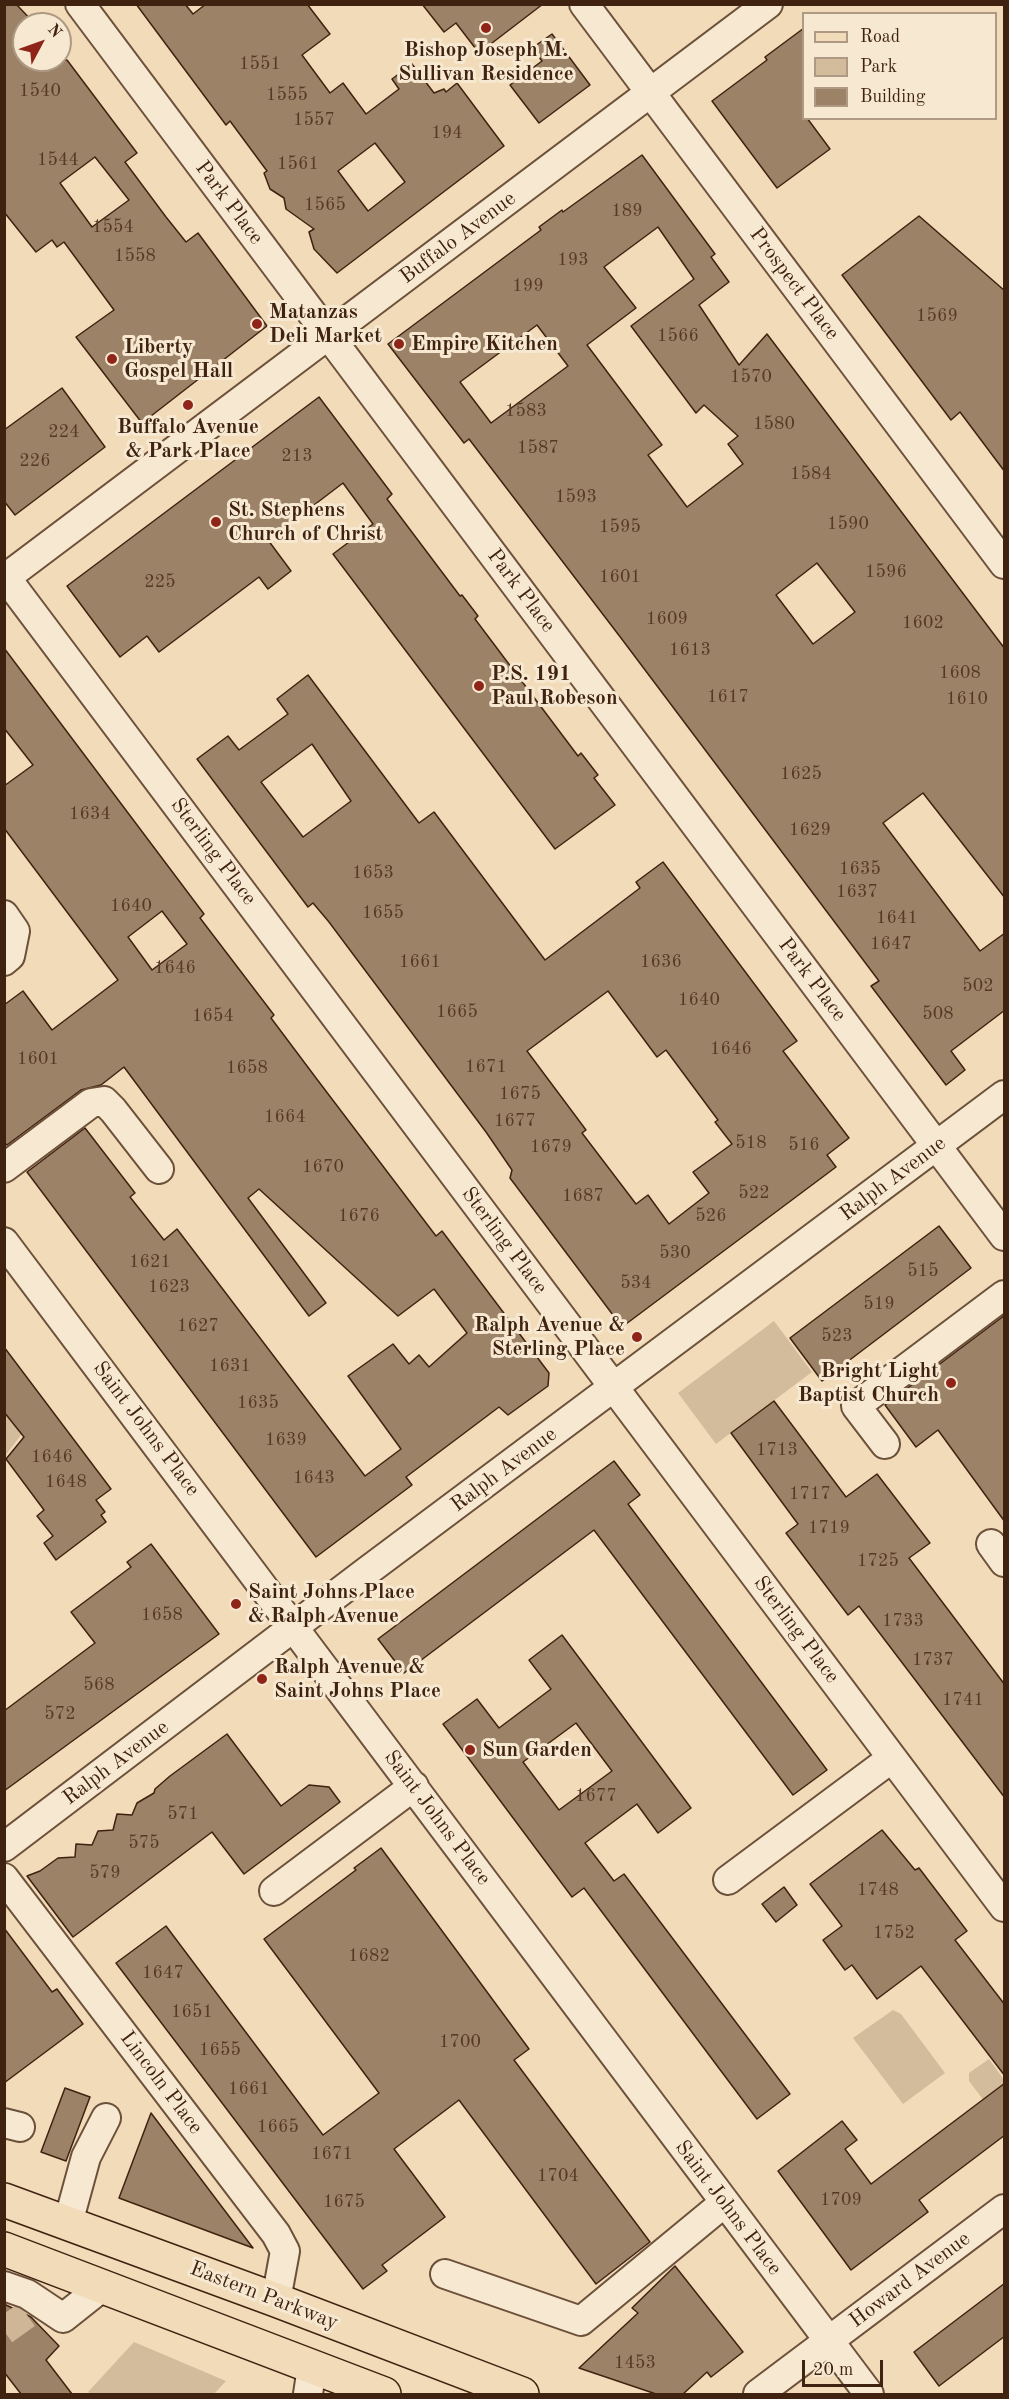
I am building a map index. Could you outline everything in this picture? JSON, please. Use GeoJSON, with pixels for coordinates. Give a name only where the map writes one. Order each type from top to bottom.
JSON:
{"type":"FeatureCollection","features":[{"type":"Feature","properties":{"kind":"main road","name":"Eastern Parkway"},"geometry":{"type":"LineString","coordinates":[[4,2200],[522,2394]]}},
{"type":"Feature","properties":{"kind":"main road"},"geometry":{"type":"LineString","coordinates":[[7,2254],[60,2269],[310,2381],[384,2394]]}},
{"type":"Feature","properties":{"kind":"street","name":"Park Place"},"geometry":{"type":"LineString","coordinates":[[80,4],[1005,1236]]}},
{"type":"Feature","properties":{"kind":"street","name":"Prospect Place"},"geometry":{"type":"LineString","coordinates":[[584,4],[1005,564]]}},
{"type":"Feature","properties":{"kind":"street","name":"Buffalo Avenue"},"geometry":{"type":"LineString","coordinates":[[5,577],[768,4]]}},
{"type":"Feature","properties":{"kind":"street","name":"Sterling Place"},"geometry":{"type":"LineString","coordinates":[[5,577],[1005,1907]]}},
{"type":"Feature","properties":{"kind":"street"},"geometry":{"type":"LineString","coordinates":[[4,915],[15,931],[10,956],[4,961]]}},
{"type":"Feature","properties":{"kind":"street","name":"Ralph Avenue"},"geometry":{"type":"LineString","coordinates":[[4,1847],[295,1626],[1005,1095]]}},
{"type":"Feature","properties":{"kind":"street"},"geometry":{"type":"LineString","coordinates":[[4,1168],[91,1103],[104,1101],[159,1169]]}},
{"type":"Feature","properties":{"kind":"street","name":"Saint Johns Place"},"geometry":{"type":"LineString","coordinates":[[4,1242],[295,1626],[724,2203],[869,2394]]}},
{"type":"Feature","properties":{"kind":"street"},"geometry":{"type":"LineString","coordinates":[[885,1444],[856,1406],[1005,1295]]}},
{"type":"Feature","properties":{"kind":"street"},"geometry":{"type":"LineString","coordinates":[[728,1880],[892,1758]]}},
{"type":"Feature","properties":{"kind":"street"},"geometry":{"type":"LineString","coordinates":[[274,1891],[414,1786]]}},
{"type":"Feature","properties":{"kind":"street","name":"Lincoln Place"},"geometry":{"type":"LineString","coordinates":[[4,1878],[276,2234],[285,2251],[276,2300]]}},
{"type":"Feature","properties":{"kind":"street"},"geometry":{"type":"LineString","coordinates":[[68,2223],[86,2157],[106,2118]]}},
{"type":"Feature","properties":{"kind":"street"},"geometry":{"type":"LineString","coordinates":[[445,2274],[581,2321],[724,2203]]}},
{"type":"Feature","properties":{"kind":"street","name":"Howard Avenue"},"geometry":{"type":"LineString","coordinates":[[758,2394],[1005,2210]]}},
{"type":"Feature","properties":{"kind":"street"},"geometry":{"type":"LineString","coordinates":[[18,2296],[60,2269]]}},
{"type":"Feature","properties":{"kind":"street"},"geometry":{"type":"LineString","coordinates":[[18,2296],[63,2318],[102,2287]]}},
{"type":"Feature","properties":{"kind":"green space"},"geometry":{"type":"Polygon","coordinates":[[[774,1321],[812,1372],[716,1444],[678,1393],[774,1321]]]}},
{"type":"Feature","properties":{"kind":"green space"},"geometry":{"type":"Polygon","coordinates":[[[38,1392],[46,1402],[5,1456],[5,1417],[38,1392]]]}},
{"type":"Feature","properties":{"kind":"green space"},"geometry":{"type":"Polygon","coordinates":[[[893,2010],[901,2014],[945,2073],[903,2104],[853,2038],[893,2010]]]}},
{"type":"Feature","properties":{"kind":"green space"},"geometry":{"type":"Polygon","coordinates":[[[989,2059],[1004,2080],[1004,2112],[997,2118],[969,2081],[969,2073],[989,2059]]]}},
{"type":"Feature","properties":{"kind":"green space"},"geometry":{"type":"Polygon","coordinates":[[[134,2342],[226,2381],[214,2394],[91,2394],[88,2392],[134,2342]]]}},
{"type":"Feature","properties":{"kind":"building"},"geometry":{"type":"Polygon","coordinates":[[[4,4],[16,4],[24,12],[12,12],[12,72],[72,72],[72,67],[137,153],[125,162],[166,217],[186,242],[198,233],[267,326],[142,423],[76,337],[114,310],[64,242],[57,247],[52,240],[36,252],[4,212],[4,4]],[[95,157],[60,183],[92,227],[129,200],[95,157]]]}},
{"type":"Feature","properties":{"kind":"building"},"geometry":{"type":"Polygon","coordinates":[[[136,4],[185,4],[193,14],[206,4],[307,4],[330,34],[302,55],[330,93],[343,83],[366,114],[399,89],[392,79],[412,64],[434,93],[444,89],[446,92],[457,83],[504,146],[337,273],[314,249],[309,232],[314,229],[286,209],[284,198],[270,189],[264,173],[267,171],[230,121],[226,125],[136,4]],[[375,143],[338,171],[368,211],[405,182],[375,143]]]}},
{"type":"Feature","properties":{"kind":"building","name":"Bishop Joseph M. Sullivan Residence"},"geometry":{"type":"Polygon","coordinates":[[[422,4],[543,4],[479,53],[456,23],[444,32],[422,4]]]}},
{"type":"Feature","properties":{"kind":"building"},"geometry":{"type":"Polygon","coordinates":[[[802,29],[802,120],[808,120],[830,149],[777,188],[712,101],[767,60],[765,57],[802,29]]]}},
{"type":"Feature","properties":{"kind":"building"},"geometry":{"type":"Polygon","coordinates":[[[552,34],[590,85],[539,123],[510,85],[542,61],[532,48],[552,34]]]}},
{"type":"Feature","properties":{"kind":"building"},"geometry":{"type":"Polygon","coordinates":[[[642,155],[715,254],[711,257],[729,282],[699,305],[739,365],[767,334],[1005,649],[1005,898],[923,793],[883,823],[980,951],[1005,933],[1005,1010],[951,1051],[965,1070],[946,1085],[871,986],[879,981],[621,638],[469,439],[464,443],[388,344],[541,230],[539,227],[562,210],[563,212],[642,155]],[[658,227],[604,267],[636,308],[587,345],[662,445],[648,455],[687,507],[743,464],[728,444],[738,436],[704,405],[696,413],[631,326],[694,279],[658,227]],[[537,325],[460,382],[491,423],[568,366],[537,325]],[[817,563],[776,595],[813,644],[855,612],[817,563]]]}},
{"type":"Feature","properties":{"kind":"building"},"geometry":{"type":"Polygon","coordinates":[[[919,216],[1005,291],[1005,472],[960,412],[951,420],[842,275],[919,216]]]}},
{"type":"Feature","properties":{"kind":"building"},"geometry":{"type":"Polygon","coordinates":[[[62,388],[105,447],[15,515],[4,501],[4,430],[62,388]]]}},
{"type":"Feature","properties":{"kind":"building"},"geometry":{"type":"Polygon","coordinates":[[[319,397],[392,494],[387,499],[460,596],[462,595],[478,616],[475,619],[578,756],[581,753],[598,775],[594,778],[615,805],[555,849],[333,554],[373,524],[343,483],[268,540],[291,571],[268,589],[259,577],[159,652],[147,636],[120,657],[67,586],[319,397]]]}},
{"type":"Feature","properties":{"kind":"building"},"geometry":{"type":"Polygon","coordinates":[[[4,648],[204,914],[200,918],[274,1015],[271,1018],[316,1078],[436,1236],[442,1231],[549,1373],[548,1386],[508,1415],[499,1407],[406,1477],[412,1485],[316,1557],[27,1172],[85,1128],[135,1193],[130,1197],[164,1240],[177,1229],[365,1476],[401,1449],[348,1376],[393,1344],[409,1364],[419,1355],[429,1367],[467,1333],[434,1289],[398,1316],[259,1189],[248,1198],[326,1303],[309,1316],[124,1067],[101,1085],[81,1090],[7,1145],[4,1142],[4,1005],[23,991],[52,1030],[118,980],[4,828],[4,786],[33,765],[4,728],[4,648]],[[162,911],[128,937],[152,970],[187,944],[162,911]]]}},
{"type":"Feature","properties":{"kind":"building"},"geometry":{"type":"Polygon","coordinates":[[[308,675],[419,823],[434,812],[545,960],[640,888],[636,882],[663,862],[797,1041],[783,1051],[849,1138],[827,1155],[836,1167],[622,1327],[510,1178],[512,1170],[486,1132],[329,922],[313,903],[308,907],[197,759],[228,736],[239,750],[288,714],[277,699],[308,675]],[[312,744],[261,782],[303,837],[351,801],[312,744]],[[608,991],[527,1051],[586,1130],[582,1133],[636,1204],[648,1195],[669,1224],[709,1193],[693,1172],[732,1144],[715,1122],[718,1120],[666,1050],[657,1057],[608,991]]]}},
{"type":"Feature","properties":{"kind":"building"},"geometry":{"type":"Polygon","coordinates":[[[939,1226],[971,1268],[822,1381],[790,1338],[939,1226]]]}},
{"type":"Feature","properties":{"kind":"building"},"geometry":{"type":"Polygon","coordinates":[[[1005,1315],[1005,1522],[938,1430],[916,1447],[885,1405],[1005,1315]]]}},
{"type":"Feature","properties":{"kind":"building"},"geometry":{"type":"Polygon","coordinates":[[[4,1347],[111,1489],[96,1500],[105,1512],[101,1515],[106,1522],[56,1560],[44,1543],[53,1536],[37,1516],[44,1510],[6,1459],[24,1437],[4,1412],[4,1347]]]}},
{"type":"Feature","properties":{"kind":"building"},"geometry":{"type":"Polygon","coordinates":[[[774,1401],[846,1497],[877,1474],[930,1543],[909,1558],[1005,1685],[1005,1798],[859,1606],[848,1615],[786,1533],[798,1524],[731,1433],[774,1401]]]}},
{"type":"Feature","properties":{"kind":"building"},"geometry":{"type":"Polygon","coordinates":[[[614,1461],[640,1495],[628,1504],[827,1770],[793,1795],[594,1530],[404,1673],[378,1639],[614,1461]]]}},
{"type":"Feature","properties":{"kind":"building"},"geometry":{"type":"Polygon","coordinates":[[[151,1544],[219,1634],[4,1791],[4,1711],[95,1643],[71,1612],[131,1567],[127,1562],[151,1544]]]}},
{"type":"Feature","properties":{"kind":"building"},"geometry":{"type":"Polygon","coordinates":[[[562,1635],[691,1808],[658,1833],[637,1804],[585,1843],[614,1881],[624,1874],[790,2094],[757,2119],[584,1888],[572,1897],[443,1724],[477,1699],[499,1728],[551,1689],[529,1660],[562,1635]],[[576,1723],[523,1762],[559,1810],[612,1771],[576,1723]]]}},
{"type":"Feature","properties":{"kind":"building"},"geometry":{"type":"Polygon","coordinates":[[[227,1734],[281,1806],[309,1785],[329,1787],[340,1802],[244,1874],[212,1832],[73,1937],[27,1876],[40,1871],[58,1858],[75,1857],[76,1844],[92,1845],[98,1831],[113,1830],[117,1814],[132,1815],[137,1803],[154,1793],[155,1789],[170,1776],[227,1734]]]}},
{"type":"Feature","properties":{"kind":"building"},"geometry":{"type":"Polygon","coordinates":[[[882,1830],[915,1870],[919,1868],[967,1931],[955,1940],[1005,2005],[1005,2076],[921,1966],[877,1999],[852,1965],[845,1970],[823,1940],[842,1926],[810,1884],[882,1830]]]}},
{"type":"Feature","properties":{"kind":"building"},"geometry":{"type":"Polygon","coordinates":[[[381,1848],[529,2049],[514,2060],[650,2242],[596,2284],[459,2100],[394,2149],[445,2217],[382,2265],[387,2271],[363,2289],[116,1963],[166,1926],[323,2135],[379,2093],[264,1939],[356,1870],[354,1868],[381,1848]]]}},
{"type":"Feature","properties":{"kind":"building"},"geometry":{"type":"Polygon","coordinates":[[[784,1887],[797,1905],[776,1922],[762,1904],[784,1887]]]}},
{"type":"Feature","properties":{"kind":"building"},"geometry":{"type":"Polygon","coordinates":[[[4,1928],[52,1992],[57,1989],[83,2024],[4,2083],[4,1928]]]}},
{"type":"Feature","properties":{"kind":"building"},"geometry":{"type":"Polygon","coordinates":[[[1005,2083],[1005,2135],[919,2200],[928,2212],[851,2270],[778,2171],[842,2121],[857,2140],[845,2149],[871,2184],[1005,2083]]]}},
{"type":"Feature","properties":{"kind":"building"},"geometry":{"type":"Polygon","coordinates":[[[65,2088],[90,2097],[66,2161],[41,2152],[65,2088]]]}},
{"type":"Feature","properties":{"kind":"building"},"geometry":{"type":"Polygon","coordinates":[[[151,2113],[253,2248],[119,2198],[151,2113]]]}},
{"type":"Feature","properties":{"kind":"building"},"geometry":{"type":"Polygon","coordinates":[[[675,2266],[743,2352],[711,2377],[707,2372],[683,2394],[656,2394],[579,2368],[638,2313],[632,2308],[675,2266]]]}},
{"type":"Feature","properties":{"kind":"building"},"geometry":{"type":"Polygon","coordinates":[[[1005,2283],[1005,2336],[939,2386],[914,2352],[1005,2283]]]}},
{"type":"Feature","properties":{"kind":"building"},"geometry":{"type":"Polygon","coordinates":[[[4,2304],[31,2317],[59,2346],[46,2360],[72,2394],[21,2394],[4,2372],[4,2304]]]}},
{"type":"Feature","properties":{"kind":"tunnel"},"geometry":{"type":"LineString","coordinates":[[4,2331],[29,2313]]}},
{"type":"Feature","properties":{"kind":"place","name":"Bishop Joseph M. Sullivan Residence"},"geometry":{"type":"Point","coordinates":[486,28]}},
{"type":"Feature","properties":{"kind":"place","name":"Matanzas Deli Market"},"geometry":{"type":"Point","coordinates":[257,324]}},
{"type":"Feature","properties":{"kind":"place","name":"Empire Kitchen"},"geometry":{"type":"Point","coordinates":[399,344]}},
{"type":"Feature","properties":{"kind":"place","name":"Liberty Gospel Hall"},"geometry":{"type":"Point","coordinates":[112,359]}},
{"type":"Feature","properties":{"kind":"place","name":"Buffalo Avenue & Park Place"},"geometry":{"type":"Point","coordinates":[188,405]}},
{"type":"Feature","properties":{"kind":"place","name":"St. Stephens Church of Christ"},"geometry":{"type":"Point","coordinates":[216,522]}},
{"type":"Feature","properties":{"kind":"place","name":"P.S. 191 Paul Robeson"},"geometry":{"type":"Point","coordinates":[479,686]}},
{"type":"Feature","properties":{"kind":"place","name":"Ralph Avenue & Sterling Place"},"geometry":{"type":"Point","coordinates":[637,1337]}},
{"type":"Feature","properties":{"kind":"place","name":"Bright Light Baptist Church"},"geometry":{"type":"Point","coordinates":[951,1383]}},
{"type":"Feature","properties":{"kind":"place","name":"Saint Johns Place & Ralph Avenue"},"geometry":{"type":"Point","coordinates":[236,1604]}},
{"type":"Feature","properties":{"kind":"place","name":"Ralph Avenue & Saint Johns Place"},"geometry":{"type":"Point","coordinates":[262,1679]}},
{"type":"Feature","properties":{"kind":"place","name":"Sun Garden"},"geometry":{"type":"Point","coordinates":[470,1750]}}]}
